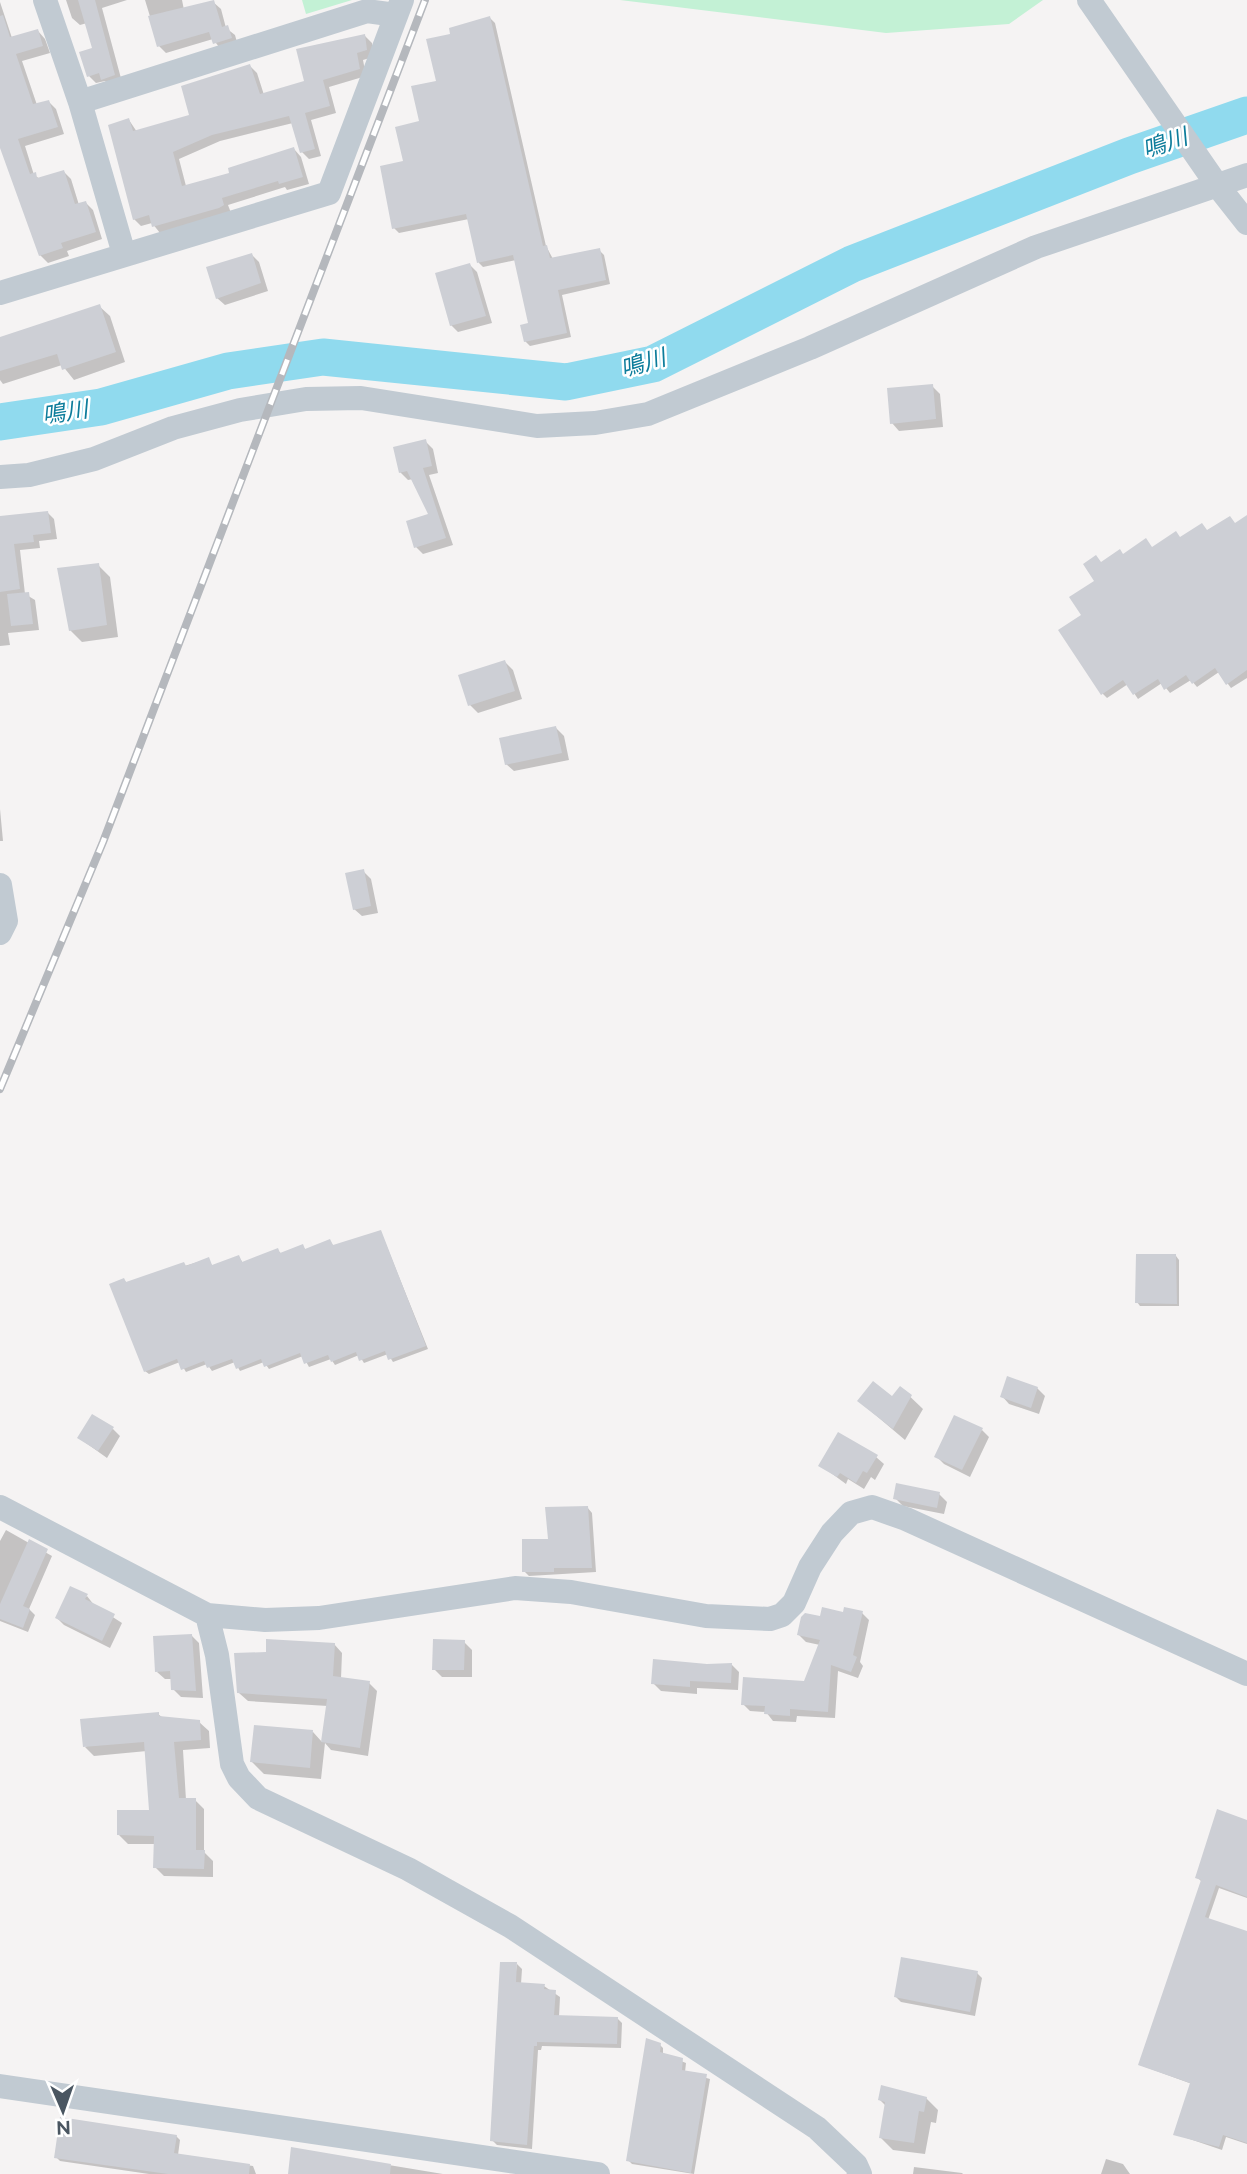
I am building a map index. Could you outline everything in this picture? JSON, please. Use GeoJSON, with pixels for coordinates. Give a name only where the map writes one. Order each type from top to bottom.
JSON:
{"type":"FeatureCollection","features":[{"type":"Feature","properties":{"kind":"street"},"geometry":{"type":"LineString","coordinates":[[45,0],[80,102],[124,254]]}},
{"type":"Feature","properties":{"kind":"street"},"geometry":{"type":"LineString","coordinates":[[1089,0],[1217,185],[1247,223]]}},
{"type":"Feature","properties":{"kind":"street"},"geometry":{"type":"LineString","coordinates":[[0,293],[329,193],[399,7],[367,11],[80,102]]}},
{"type":"Feature","properties":{"kind":"street"},"geometry":{"type":"LineString","coordinates":[[0,477],[29,475],[94,459],[173,428],[240,410],[306,399],[361,398],[537,426],[595,423],[649,414],[810,348],[1035,247],[1247,175]]}},
{"type":"Feature","properties":{"kind":"street"},"geometry":{"type":"LineString","coordinates":[[0,885],[6,921],[0,933]]}},
{"type":"Feature","properties":{"kind":"street"},"geometry":{"type":"LineString","coordinates":[[0,1507],[207,1615],[265,1620],[319,1618],[515,1588],[571,1592],[706,1616],[771,1619],[782,1615],[794,1603],[810,1567],[832,1533],[850,1513],[872,1507],[906,1518],[1247,1674]]}},
{"type":"Feature","properties":{"kind":"street"},"geometry":{"type":"LineString","coordinates":[[207,1615],[217,1655],[232,1763],[239,1779],[258,1798],[408,1869],[510,1926],[817,2128],[856,2165],[860,2174]]}},
{"type":"Feature","properties":{"kind":"street"},"geometry":{"type":"LineString","coordinates":[[0,2087],[598,2174]]}},
{"type":"Feature","properties":{"kind":"green space"},"geometry":{"type":"Polygon","coordinates":[[[302,0],[352,0],[306,14],[302,0]]]}},
{"type":"Feature","properties":{"kind":"green space"},"geometry":{"type":"Polygon","coordinates":[[[620,0],[1043,0],[1009,24],[886,33],[620,0]]]}},
{"type":"Feature","properties":{"kind":"building"},"geometry":{"type":"Polygon","coordinates":[[[78,0],[95,0],[115,75],[101,80],[99,73],[87,77],[79,52],[92,48],[78,0]]]}},
{"type":"Feature","properties":{"kind":"building"},"geometry":{"type":"Polygon","coordinates":[[[214,0],[222,27],[228,25],[232,38],[213,44],[209,32],[157,47],[148,16],[214,0]]]}},
{"type":"Feature","properties":{"kind":"building"},"geometry":{"type":"Polygon","coordinates":[[[3,15],[10,37],[38,29],[43,46],[16,54],[33,104],[49,100],[58,127],[18,139],[30,174],[36,172],[37,178],[64,170],[75,204],[86,201],[96,232],[61,243],[63,248],[39,256],[0,148],[0,16],[3,15]]]}},
{"type":"Feature","properties":{"kind":"building"},"geometry":{"type":"Polygon","coordinates":[[[490,16],[543,246],[547,245],[550,258],[600,248],[606,280],[558,290],[567,333],[524,342],[520,325],[528,323],[513,255],[477,263],[466,214],[392,229],[380,166],[403,161],[395,127],[419,121],[411,86],[436,81],[426,39],[450,34],[449,28],[490,16]]]}},
{"type":"Feature","properties":{"kind":"building"},"geometry":{"type":"Polygon","coordinates":[[[365,34],[367,50],[357,53],[360,69],[323,80],[330,106],[305,113],[315,149],[300,153],[289,116],[212,135],[173,152],[182,186],[229,173],[228,168],[294,147],[303,177],[279,184],[278,181],[222,198],[224,205],[219,208],[152,227],[149,215],[133,220],[108,125],[129,118],[133,131],[189,115],[181,86],[250,64],[260,94],[304,81],[296,49],[365,34]]]}},
{"type":"Feature","properties":{"kind":"building"},"geometry":{"type":"Polygon","coordinates":[[[252,253],[261,283],[216,299],[206,267],[252,253]]]}},
{"type":"Feature","properties":{"kind":"building"},"geometry":{"type":"Polygon","coordinates":[[[470,263],[486,316],[450,326],[435,273],[470,263]]]}},
{"type":"Feature","properties":{"kind":"building"},"geometry":{"type":"Polygon","coordinates":[[[100,304],[116,352],[62,370],[57,354],[0,371],[0,337],[100,304]]]}},
{"type":"Feature","properties":{"kind":"building"},"geometry":{"type":"Polygon","coordinates":[[[933,384],[936,419],[890,424],[887,388],[933,384]]]}},
{"type":"Feature","properties":{"kind":"building"},"geometry":{"type":"Polygon","coordinates":[[[426,439],[432,466],[423,468],[446,538],[414,548],[406,521],[428,514],[407,471],[399,473],[393,447],[426,439]]]}},
{"type":"Feature","properties":{"kind":"building"},"geometry":{"type":"Polygon","coordinates":[[[48,511],[51,533],[33,535],[34,542],[14,544],[20,589],[0,592],[0,516],[48,511]]]}},
{"type":"Feature","properties":{"kind":"building"},"geometry":{"type":"Polygon","coordinates":[[[1247,515],[1247,670],[1226,685],[1215,668],[1192,684],[1186,675],[1164,690],[1158,679],[1133,695],[1123,680],[1101,695],[1058,630],[1081,615],[1069,597],[1094,581],[1083,564],[1096,555],[1101,562],[1120,549],[1123,554],[1146,538],[1152,547],[1176,531],[1180,537],[1202,523],[1207,530],[1230,516],[1235,523],[1247,515]]]}},
{"type":"Feature","properties":{"kind":"building"},"geometry":{"type":"Polygon","coordinates":[[[99,563],[107,625],[69,631],[57,568],[99,563]]]}},
{"type":"Feature","properties":{"kind":"building"},"geometry":{"type":"Polygon","coordinates":[[[29,592],[33,624],[11,626],[7,594],[29,592]]]}},
{"type":"Feature","properties":{"kind":"building"},"geometry":{"type":"Polygon","coordinates":[[[505,660],[515,691],[468,706],[458,675],[505,660]]]}},
{"type":"Feature","properties":{"kind":"building"},"geometry":{"type":"Polygon","coordinates":[[[556,726],[562,753],[505,765],[499,738],[556,726]]]}},
{"type":"Feature","properties":{"kind":"building"},"geometry":{"type":"Polygon","coordinates":[[[364,869],[371,906],[353,910],[345,873],[364,869]]]}},
{"type":"Feature","properties":{"kind":"building"},"geometry":{"type":"Polygon","coordinates":[[[381,1230],[426,1346],[388,1360],[385,1351],[359,1361],[356,1352],[331,1362],[328,1355],[304,1364],[300,1353],[264,1367],[261,1359],[236,1369],[232,1359],[207,1368],[204,1361],[181,1370],[177,1359],[144,1372],[109,1284],[124,1278],[126,1282],[184,1262],[186,1266],[209,1257],[212,1265],[239,1255],[242,1262],[278,1248],[280,1253],[303,1244],[305,1249],[330,1239],[333,1245],[381,1230]]]}},
{"type":"Feature","properties":{"kind":"building"},"geometry":{"type":"Polygon","coordinates":[[[1136,1254],[1176,1254],[1177,1304],[1135,1303],[1136,1254]]]}},
{"type":"Feature","properties":{"kind":"building"},"geometry":{"type":"Polygon","coordinates":[[[1007,1376],[1038,1387],[1031,1408],[1000,1397],[1007,1376]]]}},
{"type":"Feature","properties":{"kind":"building"},"geometry":{"type":"Polygon","coordinates":[[[873,1381],[892,1396],[900,1386],[912,1395],[893,1429],[857,1401],[873,1381]]]}},
{"type":"Feature","properties":{"kind":"building"},"geometry":{"type":"Polygon","coordinates":[[[92,1414],[114,1427],[98,1451],[77,1438],[92,1414]]]}},
{"type":"Feature","properties":{"kind":"building"},"geometry":{"type":"Polygon","coordinates":[[[954,1415],[983,1428],[962,1470],[934,1457],[954,1415]]]}},
{"type":"Feature","properties":{"kind":"building"},"geometry":{"type":"Polygon","coordinates":[[[838,1432],[878,1455],[867,1473],[863,1471],[856,1483],[840,1473],[837,1477],[818,1466],[838,1432]]]}},
{"type":"Feature","properties":{"kind":"building"},"geometry":{"type":"Polygon","coordinates":[[[896,1483],[940,1492],[937,1508],[893,1499],[896,1483]]]}},
{"type":"Feature","properties":{"kind":"building"},"geometry":{"type":"Polygon","coordinates":[[[588,1506],[592,1568],[554,1568],[554,1572],[522,1572],[522,1539],[548,1539],[545,1507],[588,1506]]]}},
{"type":"Feature","properties":{"kind":"building"},"geometry":{"type":"Polygon","coordinates":[[[29,1539],[48,1549],[23,1606],[30,1609],[23,1628],[0,1619],[0,1604],[29,1539]]]}},
{"type":"Feature","properties":{"kind":"building"},"geometry":{"type":"Polygon","coordinates":[[[70,1586],[88,1594],[85,1599],[115,1614],[102,1641],[55,1618],[70,1586]]]}},
{"type":"Feature","properties":{"kind":"building"},"geometry":{"type":"Polygon","coordinates":[[[822,1607],[843,1612],[844,1607],[863,1611],[853,1655],[857,1657],[851,1672],[831,1665],[828,1712],[790,1709],[790,1716],[764,1714],[765,1706],[741,1705],[743,1677],[804,1681],[820,1640],[797,1635],[801,1617],[805,1613],[820,1616],[822,1607]]]}},
{"type":"Feature","properties":{"kind":"building"},"geometry":{"type":"Polygon","coordinates":[[[192,1634],[196,1691],[171,1690],[170,1671],[155,1672],[153,1636],[192,1634]]]}},
{"type":"Feature","properties":{"kind":"building"},"geometry":{"type":"Polygon","coordinates":[[[266,1639],[335,1643],[333,1676],[370,1681],[360,1748],[321,1742],[327,1699],[237,1693],[234,1653],[266,1652],[266,1639]]]}},
{"type":"Feature","properties":{"kind":"building"},"geometry":{"type":"Polygon","coordinates":[[[433,1639],[465,1640],[464,1670],[432,1670],[433,1639]]]}},
{"type":"Feature","properties":{"kind":"building"},"geometry":{"type":"Polygon","coordinates":[[[653,1659],[707,1664],[732,1663],[731,1683],[690,1681],[690,1687],[651,1684],[653,1659]]]}},
{"type":"Feature","properties":{"kind":"building"},"geometry":{"type":"Polygon","coordinates":[[[159,1712],[159,1716],[200,1720],[201,1740],[174,1742],[179,1798],[196,1798],[196,1850],[205,1850],[204,1869],[153,1868],[154,1836],[117,1835],[117,1810],[149,1810],[144,1742],[83,1747],[80,1719],[159,1712]]]}},
{"type":"Feature","properties":{"kind":"building"},"geometry":{"type":"Polygon","coordinates":[[[254,1725],[313,1730],[310,1768],[250,1762],[254,1725]]]}},
{"type":"Feature","properties":{"kind":"building"},"geometry":{"type":"Polygon","coordinates":[[[1217,1809],[1247,1820],[1247,1897],[1216,1885],[1205,1917],[1247,1931],[1247,2143],[1223,2135],[1219,2147],[1173,2135],[1190,2083],[1138,2065],[1201,1880],[1195,1878],[1217,1809]]]}},
{"type":"Feature","properties":{"kind":"building"},"geometry":{"type":"Polygon","coordinates":[[[901,1957],[978,1971],[970,2012],[894,1997],[901,1957]]]}},
{"type":"Feature","properties":{"kind":"building"},"geometry":{"type":"Polygon","coordinates":[[[500,1962],[517,1962],[516,1982],[545,1984],[544,1989],[556,1990],[554,2015],[618,2017],[617,2044],[537,2042],[537,2046],[534,2046],[527,2145],[490,2141],[500,1962]]]}},
{"type":"Feature","properties":{"kind":"building"},"geometry":{"type":"Polygon","coordinates":[[[646,2038],[661,2043],[660,2052],[683,2058],[682,2070],[707,2074],[691,2173],[626,2161],[646,2038]]]}},
{"type":"Feature","properties":{"kind":"building"},"geometry":{"type":"Polygon","coordinates":[[[881,2085],[927,2097],[924,2112],[919,2111],[914,2143],[879,2138],[885,2102],[878,2100],[881,2085]]]}},
{"type":"Feature","properties":{"kind":"building"},"geometry":{"type":"Polygon","coordinates":[[[60,2117],[177,2135],[174,2153],[250,2164],[249,2174],[168,2174],[54,2158],[60,2117]]]}},
{"type":"Feature","properties":{"kind":"building"},"geometry":{"type":"Polygon","coordinates":[[[291,2147],[391,2164],[390,2174],[288,2174],[291,2147]]]}},
{"type":"Feature","properties":{"kind":"waterway","name":"鳴川"},"geometry":{"type":"LineString","coordinates":[[0,422],[101,407],[228,371],[323,357],[566,382],[653,364],[852,264],[1129,156],[1247,115]]}},
{"type":"Feature","properties":{"kind":"railway"},"geometry":{"type":"LineString","coordinates":[[0,1089],[103,842],[425,0]]}}]}
